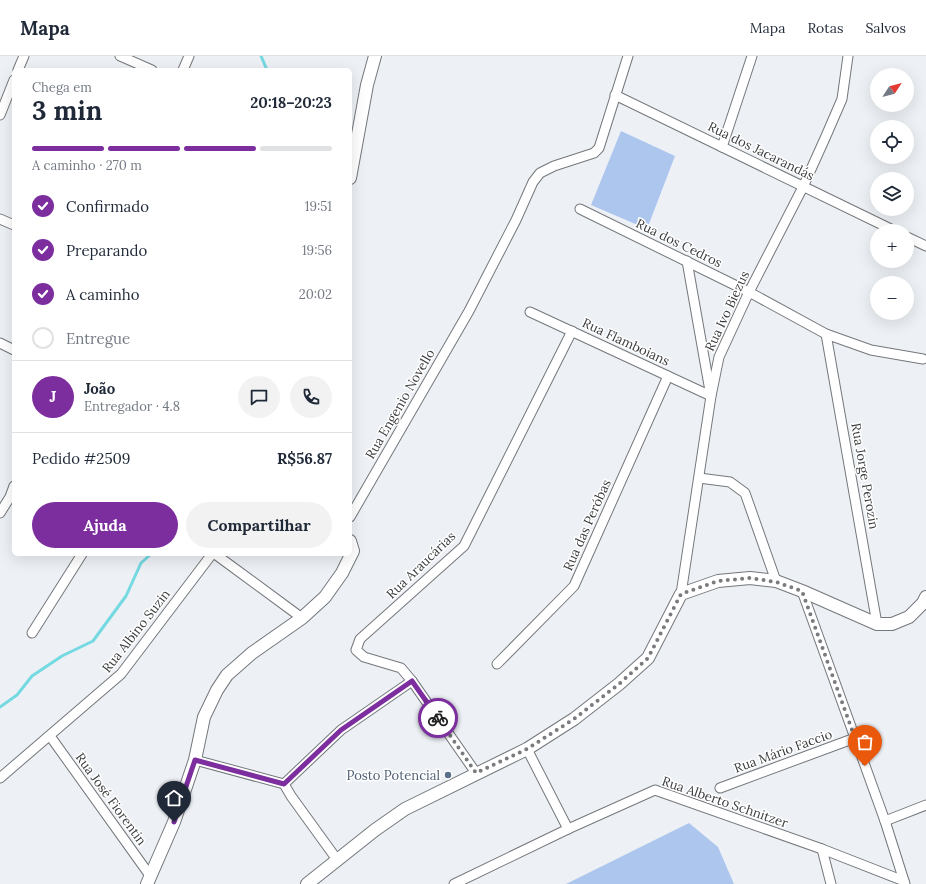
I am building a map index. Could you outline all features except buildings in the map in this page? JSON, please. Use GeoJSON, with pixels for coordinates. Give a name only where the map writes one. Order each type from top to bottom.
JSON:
{"type":"FeatureCollection","features":[{"type":"Feature","properties":{"kind":"main road"},"geometry":{"type":"LineString","coordinates":[[352,166],[366,85],[375,56]]}},
{"type":"Feature","properties":{"kind":"main road"},"geometry":{"type":"LineString","coordinates":[[149,881],[174,822],[195,760],[204,717],[217,690],[227,675],[252,653],[302,618],[325,597],[342,573],[350,556]]}},
{"type":"Feature","properties":{"kind":"main road"},"geometry":{"type":"LineString","coordinates":[[307,884],[338,861],[375,830],[405,809],[527,749],[574,719],[619,684],[648,658],[681,594],[718,581],[750,578],[776,582],[802,591],[877,624],[892,624],[909,617],[923,603],[926,597]]}},
{"type":"Feature","properties":{"kind":"street"},"geometry":{"type":"LineString","coordinates":[[19,68],[24,56]]}},
{"type":"Feature","properties":{"kind":"street"},"geometry":{"type":"LineString","coordinates":[[120,56],[147,68]]}},
{"type":"Feature","properties":{"kind":"street"},"geometry":{"type":"LineString","coordinates":[[184,68],[189,56]]}},
{"type":"Feature","properties":{"kind":"street"},"geometry":{"type":"LineString","coordinates":[[614,95],[628,56]]}},
{"type":"Feature","properties":{"kind":"street"},"geometry":{"type":"LineString","coordinates":[[722,147],[752,56]]}},
{"type":"Feature","properties":{"kind":"street","name":"Rua Ivo Biezus"},"geometry":{"type":"LineString","coordinates":[[681,594],[711,396],[719,357],[749,292],[803,187],[842,99],[848,56]]}},
{"type":"Feature","properties":{"kind":"street"},"geometry":{"type":"LineString","coordinates":[[0,115],[12,85]]}},
{"type":"Feature","properties":{"kind":"street","name":"Rua dos Jacarandás"},"geometry":{"type":"LineString","coordinates":[[614,95],[880,224]]}},
{"type":"Feature","properties":{"kind":"street","name":"Rua Engenio Novello"},"geometry":{"type":"LineString","coordinates":[[352,514],[449,346],[497,259],[536,177],[540,173],[554,166],[594,153],[599,148],[614,95]]}},
{"type":"Feature","properties":{"kind":"street","name":"Rua dos Cedros"},"geometry":{"type":"LineString","coordinates":[[580,209],[749,292],[826,334],[871,350],[923,359]]}},
{"type":"Feature","properties":{"kind":"street"},"geometry":{"type":"LineString","coordinates":[[0,219],[12,224]]}},
{"type":"Feature","properties":{"kind":"street"},"geometry":{"type":"LineString","coordinates":[[914,240],[926,246]]}},
{"type":"Feature","properties":{"kind":"street"},"geometry":{"type":"LineString","coordinates":[[687,261],[711,396]]}},
{"type":"Feature","properties":{"kind":"street","name":"Rua Flamboians"},"geometry":{"type":"LineString","coordinates":[[530,312],[572,330],[711,396]]}},
{"type":"Feature","properties":{"kind":"street","name":"Rua Araucárias"},"geometry":{"type":"LineString","coordinates":[[476,773],[412,681],[400,668],[364,657],[356,650],[360,640],[464,546],[572,330]]}},
{"type":"Feature","properties":{"kind":"street","name":"Rua Jorge Perozin"},"geometry":{"type":"LineString","coordinates":[[826,334],[877,624]]}},
{"type":"Feature","properties":{"kind":"street"},"geometry":{"type":"LineString","coordinates":[[0,343],[12,349]]}},
{"type":"Feature","properties":{"kind":"street","name":"Rua das Peróbas"},"geometry":{"type":"LineString","coordinates":[[497,664],[574,586],[668,376]]}},
{"type":"Feature","properties":{"kind":"street"},"geometry":{"type":"LineString","coordinates":[[699,478],[730,482],[745,493],[776,582]]}},
{"type":"Feature","properties":{"kind":"street"},"geometry":{"type":"LineString","coordinates":[[0,513],[12,492]]}},
{"type":"Feature","properties":{"kind":"street"},"geometry":{"type":"LineString","coordinates":[[32,633],[81,556]]}},
{"type":"Feature","properties":{"kind":"street","name":"Rua Albino Suzin"},"geometry":{"type":"LineString","coordinates":[[0,778],[121,674],[210,556]]}},
{"type":"Feature","properties":{"kind":"street"},"geometry":{"type":"LineString","coordinates":[[218,556],[302,618]]}},
{"type":"Feature","properties":{"kind":"street"},"geometry":{"type":"LineString","coordinates":[[802,591],[885,821],[904,882]]}},
{"type":"Feature","properties":{"kind":"street"},"geometry":{"type":"LineString","coordinates":[[284,784],[341,730],[412,681]]}},
{"type":"Feature","properties":{"kind":"street","name":"Rua José Fiorentin"},"geometry":{"type":"LineString","coordinates":[[50,736],[149,881]]}},
{"type":"Feature","properties":{"kind":"street","name":"Rua Mário Faccio"},"geometry":{"type":"LineString","coordinates":[[720,788],[855,738]]}},
{"type":"Feature","properties":{"kind":"street"},"geometry":{"type":"LineString","coordinates":[[527,749],[568,829]]}},
{"type":"Feature","properties":{"kind":"street"},"geometry":{"type":"LineString","coordinates":[[195,760],[284,784],[338,861]]}},
{"type":"Feature","properties":{"kind":"street","name":"Rua Alberto Schnitzer"},"geometry":{"type":"LineString","coordinates":[[454,884],[568,829],[655,790],[822,849],[904,882]]}},
{"type":"Feature","properties":{"kind":"street"},"geometry":{"type":"LineString","coordinates":[[885,821],[926,805]]}},
{"type":"Feature","properties":{"kind":"street"},"geometry":{"type":"LineString","coordinates":[[822,849],[831,884]]}},
{"type":"Feature","properties":{"kind":"shaded area"},"geometry":{"type":"Polygon","coordinates":[[[621,131],[675,156],[647,229],[591,205],[621,131]]]}},
{"type":"Feature","properties":{"kind":"shaded area"},"geometry":{"type":"Polygon","coordinates":[[[689,823],[718,847],[734,884],[566,884],[689,823]]]}},
{"type":"Feature","properties":{"kind":"waterway"},"geometry":{"type":"LineString","coordinates":[[261,56],[266,68]]}},
{"type":"Feature","properties":{"kind":"waterway"},"geometry":{"type":"LineString","coordinates":[[0,707],[17,695],[32,676],[62,656],[93,641],[126,596],[141,563],[149,556]]}},
{"type":"Feature","properties":{"kind":"way so far"},"geometry":{"type":"LineString","coordinates":[[438,718],[476,773],[527,749],[574,719],[619,684],[648,658],[681,594],[718,581],[750,578],[776,582],[802,591],[865,766]]}},
{"type":"Feature","properties":{"kind":"place","name":"Posto Potencial"},"geometry":{"type":"Point","coordinates":[448,775]}},
{"type":"Feature","properties":{"kind":"route"},"geometry":{"type":"LineString","coordinates":[[174,822],[195,760],[284,784],[341,730],[412,681],[438,718]]}}]}
